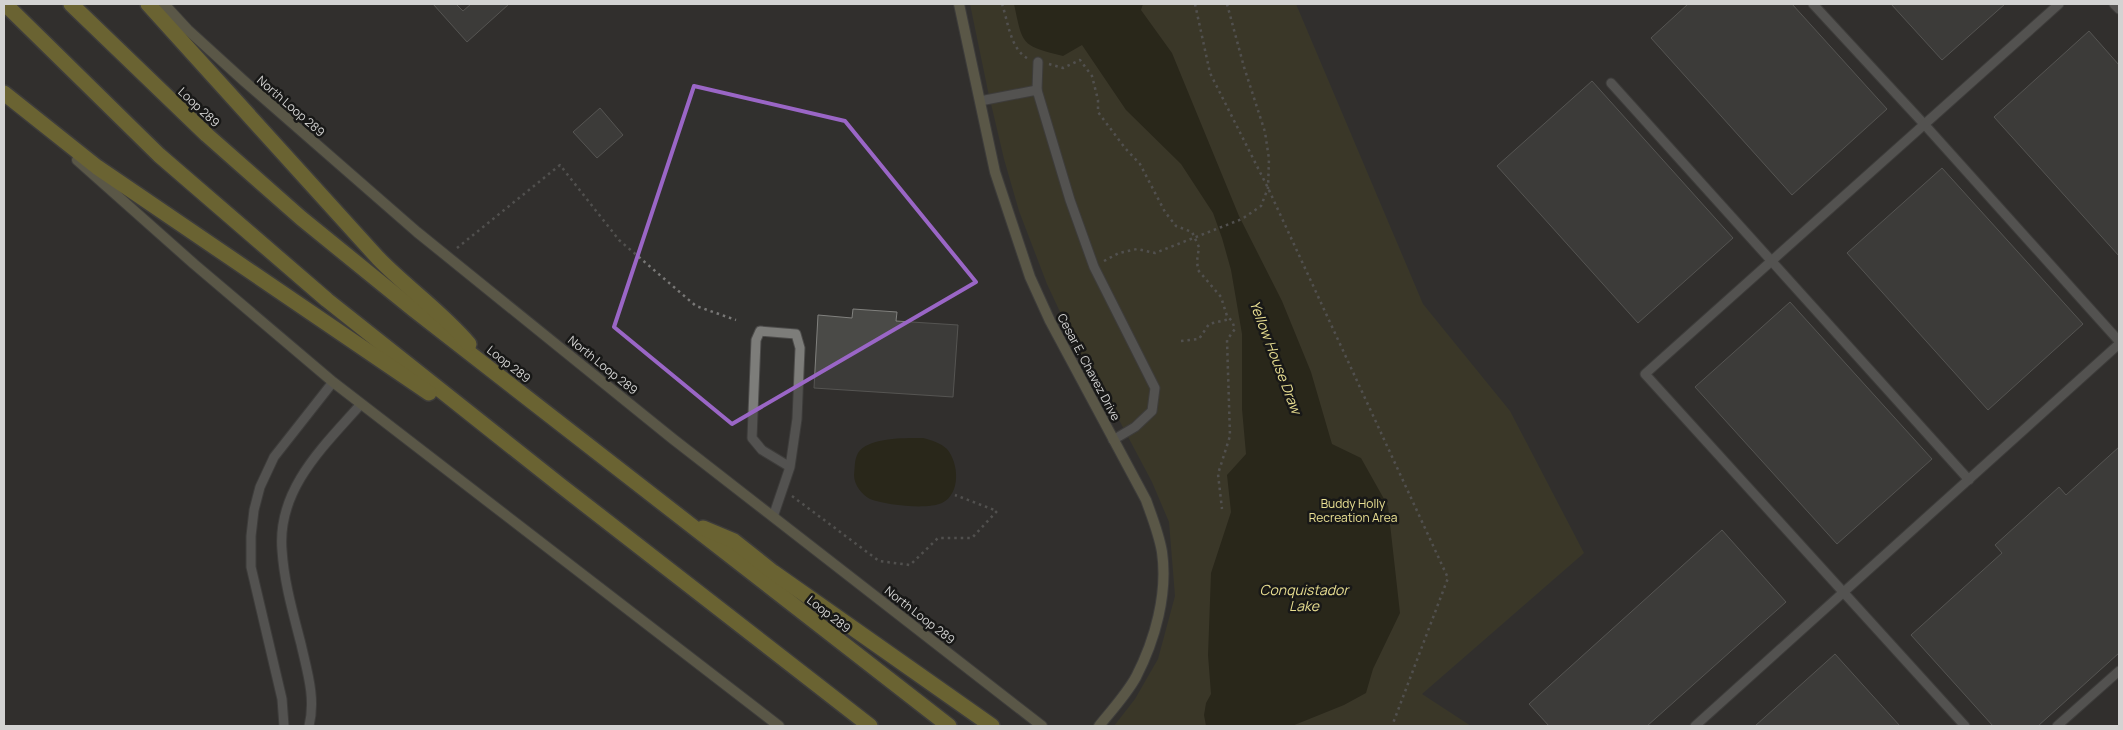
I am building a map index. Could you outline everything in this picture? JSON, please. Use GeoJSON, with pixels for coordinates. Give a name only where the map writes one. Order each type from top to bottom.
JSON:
{"type":"FeatureCollection","features":[{"type":"Feature","properties":{"kind":"highway"},"geometry":{"type":"LineString","coordinates":[[5,4],[132,129],[252,237],[327,300],[560,485],[870,726]]}},
{"type":"Feature","properties":{"kind":"highway","name":"Loop 289"},"geometry":{"type":"LineString","coordinates":[[71,4],[208,135],[302,218],[412,308],[949,726]]}},
{"type":"Feature","properties":{"kind":"highway"},"geometry":{"type":"LineString","coordinates":[[148,4],[378,258],[403,284],[450,322],[489,368]]}},
{"type":"Feature","properties":{"kind":"highway"},"geometry":{"type":"LineString","coordinates":[[4,94],[97,167],[376,356],[560,485]]}},
{"type":"Feature","properties":{"kind":"highway"},"geometry":{"type":"LineString","coordinates":[[684,520],[734,541],[773,572],[992,726]]}},
{"type":"Feature","properties":{"kind":"main road","name":"North Loop 289"},"geometry":{"type":"LineString","coordinates":[[164,4],[188,30],[236,74],[417,232],[673,438],[1042,726]]}},
{"type":"Feature","properties":{"kind":"main road","name":"Cesar E. Chavez Drive"},"geometry":{"type":"LineString","coordinates":[[959,4],[995,172],[1030,277],[1050,321],[1146,500],[1156,527],[1162,552],[1163,577],[1155,631],[1146,656],[1135,679],[1099,726]]}},
{"type":"Feature","properties":{"kind":"main road"},"geometry":{"type":"LineString","coordinates":[[4,94],[194,264],[333,382],[779,726]]}},
{"type":"Feature","properties":{"kind":"lane"},"geometry":{"type":"LineString","coordinates":[[1697,726],[2119,343],[1924,124],[1813,4]]}},
{"type":"Feature","properties":{"kind":"lane"},"geometry":{"type":"LineString","coordinates":[[1965,726],[1645,374],[2058,4]]}},
{"type":"Feature","properties":{"kind":"lane"},"geometry":{"type":"LineString","coordinates":[[2114,4],[2119,9]]}},
{"type":"Feature","properties":{"kind":"lane"},"geometry":{"type":"LineString","coordinates":[[1038,62],[1037,90],[1070,200],[1094,267],[1155,388],[1152,411],[1135,427],[1113,440]]}},
{"type":"Feature","properties":{"kind":"lane"},"geometry":{"type":"LineString","coordinates":[[1611,82],[1969,480]]}},
{"type":"Feature","properties":{"kind":"lane"},"geometry":{"type":"LineString","coordinates":[[980,101],[1037,90]]}},
{"type":"Feature","properties":{"kind":"lane"},"geometry":{"type":"LineString","coordinates":[[773,517],[790,467],[797,419],[800,348],[796,334],[760,331],[756,340],[752,438],[762,450],[790,467]]}},
{"type":"Feature","properties":{"kind":"lane"},"geometry":{"type":"LineString","coordinates":[[284,726],[282,699],[251,567],[251,536],[254,510],[260,487],[274,457],[333,382]]}},
{"type":"Feature","properties":{"kind":"lane"},"geometry":{"type":"LineString","coordinates":[[309,726],[312,715],[311,688],[284,574],[282,524],[288,502],[300,478],[320,450],[361,404]]}},
{"type":"Feature","properties":{"kind":"lane"},"geometry":{"type":"LineString","coordinates":[[2057,726],[2119,671]]}},
{"type":"Feature","properties":{"kind":"path"},"geometry":{"type":"LineString","coordinates":[[1002,4],[1015,45],[1022,55],[1038,62],[1063,68],[1080,60],[1092,76],[1098,100],[1098,112],[1124,148],[1140,164],[1165,212],[1176,226],[1192,232],[1195,237],[1199,248],[1198,270],[1221,297],[1227,316],[1235,329],[1227,340],[1230,436],[1218,474],[1222,509]]}},
{"type":"Feature","properties":{"kind":"path"},"geometry":{"type":"LineString","coordinates":[[1195,4],[1210,73],[1268,188],[1448,578],[1392,726]]}},
{"type":"Feature","properties":{"kind":"path"},"geometry":{"type":"LineString","coordinates":[[1094,267],[1119,253],[1137,249],[1155,253],[1242,219],[1261,206],[1268,188],[1269,159],[1265,132],[1227,4]]}},
{"type":"Feature","properties":{"kind":"path"},"geometry":{"type":"LineString","coordinates":[[452,251],[560,165],[619,240],[696,306],[736,320]]}},
{"type":"Feature","properties":{"kind":"path"},"geometry":{"type":"LineString","coordinates":[[1181,341],[1199,340],[1209,324],[1230,319]]}},
{"type":"Feature","properties":{"kind":"path"},"geometry":{"type":"LineString","coordinates":[[783,489],[879,561],[910,564],[938,538],[972,538],[997,511],[955,495]]}},
{"type":"Feature","properties":{"kind":"highlighted area"},"geometry":{"type":"Polygon","coordinates":[[[694,86],[845,121],[976,282],[732,424],[614,327],[694,86]]]}},
{"type":"Feature","properties":{"kind":"green space","name":"Buddy Holly Recreation Area"},"geometry":{"type":"Polygon","coordinates":[[[970,4],[1296,4],[1423,304],[1510,411],[1584,553],[1422,694],[1471,726],[1114,726],[1135,699],[1158,659],[1175,596],[1169,522],[1152,482],[1109,401],[1075,344],[1047,284],[1019,211],[1004,159],[970,4]]]}},
{"type":"Feature","properties":{"kind":"water","name":"Conquistador Lake"},"geometry":{"type":"Polygon","coordinates":[[[1014,4],[1143,4],[1141,10],[1172,53],[1239,216],[1282,301],[1311,372],[1332,444],[1361,458],[1388,506],[1400,613],[1373,669],[1366,693],[1344,705],[1292,726],[1206,726],[1204,715],[1206,703],[1211,694],[1208,655],[1211,573],[1231,512],[1227,475],[1246,454],[1242,409],[1242,334],[1231,270],[1213,213],[1181,164],[1126,110],[1082,45],[1063,56],[1031,46],[1026,42],[1022,36],[1014,4]]]}},
{"type":"Feature","properties":{"kind":"water"},"geometry":{"type":"Polygon","coordinates":[[[923,438],[942,445],[947,449],[954,462],[956,470],[955,486],[948,499],[935,505],[906,506],[870,499],[861,492],[855,482],[854,475],[855,461],[858,453],[863,448],[878,441],[923,438]]]}},
{"type":"Feature","properties":{"kind":"building"},"geometry":{"type":"Polygon","coordinates":[[[433,4],[456,4],[463,11],[471,4],[509,4],[467,42],[433,4]]]}},
{"type":"Feature","properties":{"kind":"building"},"geometry":{"type":"Polygon","coordinates":[[[1688,4],[1792,4],[1887,109],[1792,195],[1651,38],[1688,4]]]}},
{"type":"Feature","properties":{"kind":"building"},"geometry":{"type":"Polygon","coordinates":[[[1891,4],[2005,4],[1942,60],[1891,4]]]}},
{"type":"Feature","properties":{"kind":"building"},"geometry":{"type":"Polygon","coordinates":[[[2089,31],[2119,65],[2119,256],[1994,117],[2089,31]]]}},
{"type":"Feature","properties":{"kind":"building"},"geometry":{"type":"Polygon","coordinates":[[[1592,81],[1733,238],[1638,323],[1497,166],[1592,81]]]}},
{"type":"Feature","properties":{"kind":"building"},"geometry":{"type":"Polygon","coordinates":[[[600,108],[623,135],[597,158],[573,132],[600,108]]]}},
{"type":"Feature","properties":{"kind":"building"},"geometry":{"type":"Polygon","coordinates":[[[1942,168],[2083,324],[1988,410],[1847,253],[1942,168]]]}},
{"type":"Feature","properties":{"kind":"building"},"geometry":{"type":"Polygon","coordinates":[[[1790,302],[1932,459],[1837,544],[1695,387],[1790,302]]]}},
{"type":"Feature","properties":{"kind":"building"},"geometry":{"type":"Polygon","coordinates":[[[853,309],[897,312],[896,321],[958,325],[953,397],[814,388],[818,315],[852,318],[853,309]]]}},
{"type":"Feature","properties":{"kind":"building"},"geometry":{"type":"Polygon","coordinates":[[[2119,447],[2119,653],[2038,726],[1993,726],[1911,635],[2002,553],[1995,545],[2059,487],[2066,495],[2119,447]]]}},
{"type":"Feature","properties":{"kind":"building"},"geometry":{"type":"Polygon","coordinates":[[[1722,530],[1786,602],[1647,726],[1549,726],[1529,704],[1722,530]]]}},
{"type":"Feature","properties":{"kind":"building"},"geometry":{"type":"Polygon","coordinates":[[[1835,654],[1900,726],[1755,726],[1835,654]]]}},
{"type":"Feature","properties":{"kind":"water label","name":"Yellow House Draw"},"geometry":{"type":"Point","coordinates":[1276,357]}}]}
